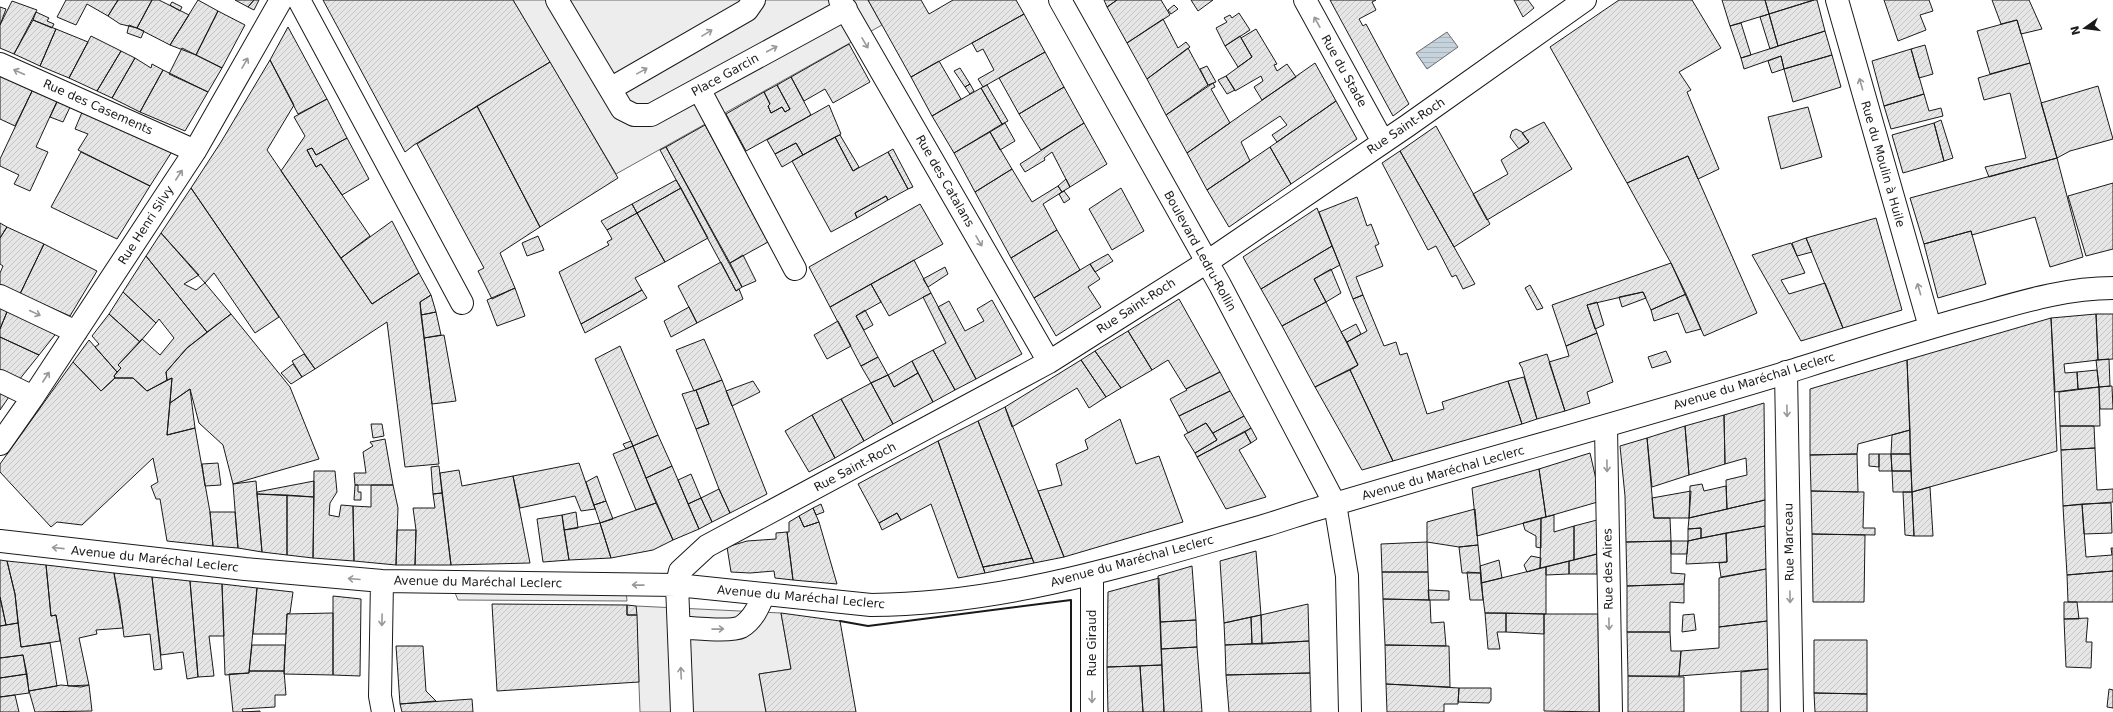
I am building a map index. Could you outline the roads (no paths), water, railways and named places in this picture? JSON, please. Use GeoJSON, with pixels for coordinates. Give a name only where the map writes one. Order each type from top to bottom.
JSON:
{"type":"FeatureCollection","features":[{"type":"Feature","properties":{"kind":"street","name":"Rue Henri Silvy"},"geometry":{"type":"LineString","coordinates":[[0,444],[33,397],[195,151],[281,0]]}},
{"type":"Feature","properties":{"kind":"street"},"geometry":{"type":"LineString","coordinates":[[298,0],[462,303]]}},
{"type":"Feature","properties":{"kind":"street","name":"Place Garcin"},"geometry":{"type":"LineString","coordinates":[[557,0],[622,109],[634,115],[651,115],[699,89],[843,5]]}},
{"type":"Feature","properties":{"kind":"street"},"geometry":{"type":"LineString","coordinates":[[610,89],[747,10],[754,0]]}},
{"type":"Feature","properties":{"kind":"street","name":"Boulevard Ledru-Rollin"},"geometry":{"type":"LineString","coordinates":[[1060,0],[1207,262],[1313,459],[1335,504],[1347,576],[1350,712]]}},
{"type":"Feature","properties":{"kind":"street","name":"Rue du Stade"},"geometry":{"type":"LineString","coordinates":[[1305,0],[1383,142]]}},
{"type":"Feature","properties":{"kind":"street","name":"Rue Saint-Roch"},"geometry":{"type":"LineString","coordinates":[[677,585],[680,571],[707,546],[1049,362],[1207,262],[1383,142],[1585,0]]}},
{"type":"Feature","properties":{"kind":"street","name":"Rue du Moulin à Huile"},"geometry":{"type":"LineString","coordinates":[[1837,0],[1930,327]]}},
{"type":"Feature","properties":{"kind":"street","name":"Rue des Catalans"},"geometry":{"type":"LineString","coordinates":[[843,5],[1049,362]]}},
{"type":"Feature","properties":{"kind":"street","name":"Rue des Casements"},"geometry":{"type":"LineString","coordinates":[[0,64],[195,151]]}},
{"type":"Feature","properties":{"kind":"street"},"geometry":{"type":"LineString","coordinates":[[699,89],[795,269]]}},
{"type":"Feature","properties":{"kind":"street","name":"Avenue du Maréchal Leclerc"},"geometry":{"type":"LineString","coordinates":[[0,541],[237,568],[382,581],[677,585],[871,605],[927,603],[993,595],[1092,574],[1428,476],[1606,427],[1930,327],[2056,293],[2091,288],[2113,288]]}},
{"type":"Feature","properties":{"kind":"street"},"geometry":{"type":"LineString","coordinates":[[0,296],[76,332]]}},
{"type":"Feature","properties":{"kind":"street","name":"Rue Marceau"},"geometry":{"type":"LineString","coordinates":[[1786,372],[1792,712]]}},
{"type":"Feature","properties":{"kind":"street"},"geometry":{"type":"LineString","coordinates":[[0,381],[33,397]]}},
{"type":"Feature","properties":{"kind":"street","name":"Rue des Aires"},"geometry":{"type":"LineString","coordinates":[[1606,427],[1611,712]]}},
{"type":"Feature","properties":{"kind":"street","name":"Rue Giraud"},"geometry":{"type":"LineString","coordinates":[[1092,574],[1092,712]]}},
{"type":"Feature","properties":{"kind":"street"},"geometry":{"type":"LineString","coordinates":[[382,581],[380,696],[383,712]]}},
{"type":"Feature","properties":{"kind":"street"},"geometry":{"type":"LineString","coordinates":[[677,585],[682,712]]}},
{"type":"Feature","properties":{"kind":"street"},"geometry":{"type":"LineString","coordinates":[[679,628],[719,629],[740,627],[757,611],[764,594]]}}]}
